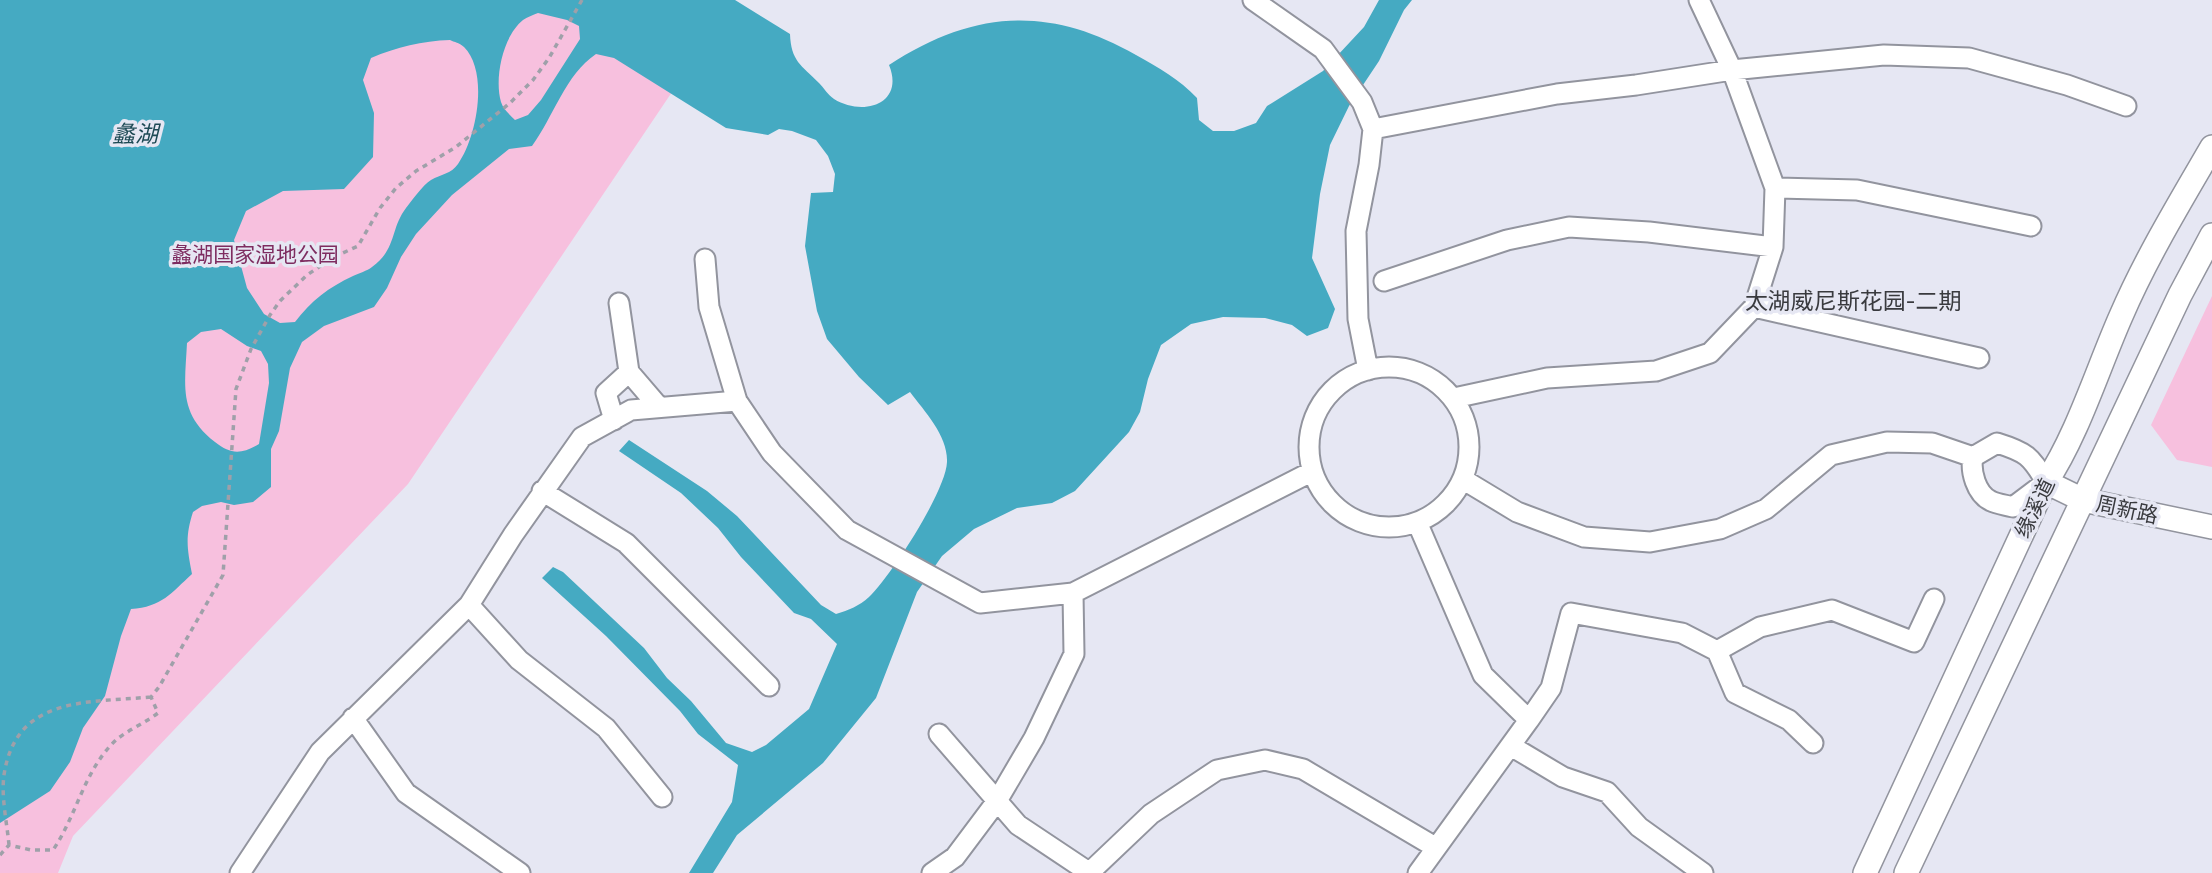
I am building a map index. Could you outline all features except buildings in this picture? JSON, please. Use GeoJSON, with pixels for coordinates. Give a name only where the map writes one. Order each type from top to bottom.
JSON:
{"type":"FeatureCollection","features":[{"type":"Feature","properties":{"kind":"main road","name":"缘溪道"},"geometry":{"type":"LineString","coordinates":[[1865,873],[2071,435],[2122,313],[2175,210],[2212,146]]}},
{"type":"Feature","properties":{"kind":"main road","name":"缘溪道"},"geometry":{"type":"LineString","coordinates":[[1906,873],[2180,295],[2212,235]]}},
{"type":"Feature","properties":{"kind":"main road","name":"周新路"},"geometry":{"type":"LineString","coordinates":[[2049,478],[2085,496],[2212,527]]}},
{"type":"Feature","properties":{"kind":"main road","name":"周新路"},"geometry":{"type":"LineString","coordinates":[[2085,496],[2212,517]]}},
{"type":"Feature","properties":{"kind":"street"},"geometry":{"type":"LineString","coordinates":[[1252,0],[1323,49],[1362,102],[1373,129],[1356,231],[1358,319],[1368,370]]}},
{"type":"Feature","properties":{"kind":"street"},"geometry":{"type":"LineString","coordinates":[[1454,398],[1547,378],[1656,371],[1710,353],[1754,307],[1773,247],[1775,188],[1732,70],[1699,0]]}},
{"type":"Feature","properties":{"kind":"street"},"geometry":{"type":"LineString","coordinates":[[1373,129],[1557,94],[1732,70],[1884,55],[1969,58],[2067,85],[2126,106]]}},
{"type":"Feature","properties":{"kind":"street"},"geometry":{"type":"LineString","coordinates":[[1775,188],[1857,190],[2031,226]]}},
{"type":"Feature","properties":{"kind":"street"},"geometry":{"type":"LineString","coordinates":[[1384,281],[1507,240],[1569,227],[1649,232],[1773,247]]}},
{"type":"Feature","properties":{"kind":"street"},"geometry":{"type":"LineString","coordinates":[[705,259],[709,307],[737,401],[772,453],[847,530],[980,603],[1073,593],[1311,472]]}},
{"type":"Feature","properties":{"kind":"street"},"geometry":{"type":"LineString","coordinates":[[619,303],[629,372],[659,407]]}},
{"type":"Feature","properties":{"kind":"street"},"geometry":{"type":"LineString","coordinates":[[1754,307],[1979,358]]}},
{"type":"Feature","properties":{"kind":"street"},"geometry":{"type":"LineString","coordinates":[[1388,366],[1425,374],[1454,398],[1469,433],[1464,480],[1448,502],[1418,522],[1385,527],[1354,520],[1328,500],[1311,472],[1308,434],[1322,399],[1351,375],[1388,366]]}},
{"type":"Feature","properties":{"kind":"street"},"geometry":{"type":"LineString","coordinates":[[614,420],[606,393],[629,372]]}},
{"type":"Feature","properties":{"kind":"street"},"geometry":{"type":"LineString","coordinates":[[240,873],[320,752],[469,605],[542,491],[582,438],[631,410],[737,401]]}},
{"type":"Feature","properties":{"kind":"street"},"geometry":{"type":"LineString","coordinates":[[1464,480],[1517,512],[1584,537],[1650,542],[1720,529],[1766,509],[1832,455],[1887,442],[1932,443],[1973,457]]}},
{"type":"Feature","properties":{"kind":"street"},"geometry":{"type":"LineString","coordinates":[[1997,443],[2022,451],[2049,478],[2013,507],[1989,500],[1978,488],[1971,467],[1973,457],[1997,443]]}},
{"type":"Feature","properties":{"kind":"street"},"geometry":{"type":"LineString","coordinates":[[542,491],[626,543],[769,686]]}},
{"type":"Feature","properties":{"kind":"street"},"geometry":{"type":"LineString","coordinates":[[1418,522],[1483,675],[1529,720]]}},
{"type":"Feature","properties":{"kind":"street"},"geometry":{"type":"LineString","coordinates":[[932,873],[955,857],[997,800],[1034,738],[1074,654],[1073,593]]}},
{"type":"Feature","properties":{"kind":"street"},"geometry":{"type":"LineString","coordinates":[[1717,651],[1760,627],[1832,610],[1914,642],[1934,599]]}},
{"type":"Feature","properties":{"kind":"street"},"geometry":{"type":"LineString","coordinates":[[469,605],[519,660],[606,728],[662,797]]}},
{"type":"Feature","properties":{"kind":"street"},"geometry":{"type":"LineString","coordinates":[[1418,873],[1551,688],[1571,613],[1682,633],[1717,651],[1735,693],[1789,720],[1813,743]]}},
{"type":"Feature","properties":{"kind":"street"},"geometry":{"type":"LineString","coordinates":[[353,718],[406,793],[520,873]]}},
{"type":"Feature","properties":{"kind":"street"},"geometry":{"type":"LineString","coordinates":[[939,733],[1018,825],[1090,872],[1151,814],[1217,770],[1265,760],[1303,769],[1435,848]]}},
{"type":"Feature","properties":{"kind":"street"},"geometry":{"type":"LineString","coordinates":[[1511,746],[1563,777],[1607,792],[1639,827],[1703,873]]}},
{"type":"Feature","properties":{"kind":"path"},"geometry":{"type":"LineString","coordinates":[[0,855],[9,845],[4,777],[11,745],[30,721],[55,707],[151,697],[223,575],[236,388],[251,349],[270,315],[307,275],[334,257],[358,246],[380,208],[396,188],[416,171],[456,148],[533,80],[582,0]]}},
{"type":"Feature","properties":{"kind":"path"},"geometry":{"type":"LineString","coordinates":[[9,845],[31,850],[53,850],[64,833],[78,796],[97,764],[117,740],[158,713],[151,697]]}},
{"type":"Feature","properties":{"kind":"green space","name":"蠡湖国家湿地公园"},"geometry":{"type":"Polygon","coordinates":[[[0,0],[734,0],[408,484],[73,836],[58,873],[0,873],[0,0]]]}},
{"type":"Feature","properties":{"kind":"green space"},"geometry":{"type":"Polygon","coordinates":[[[2212,296],[2212,467],[2177,460],[2151,425],[2212,296]]]}},
{"type":"Feature","properties":{"kind":"water","name":"蠡湖"},"geometry":{"type":"Polygon","coordinates":[[[0,0],[735,0],[790,34],[792,51],[802,67],[834,99],[857,107],[878,103],[886,98],[891,89],[892,78],[889,65],[920,47],[951,33],[981,24],[1042,22],[1073,28],[1104,39],[1161,69],[1197,98],[1199,120],[1213,131],[1234,131],[1256,123],[1267,106],[1323,71],[1364,27],[1379,0],[1412,0],[1404,10],[1379,61],[1349,106],[1330,145],[1320,194],[1312,258],[1335,309],[1328,328],[1307,336],[1292,325],[1265,318],[1223,317],[1191,324],[1161,345],[1148,379],[1140,412],[1129,432],[1075,491],[1052,503],[1017,508],[974,529],[942,556],[917,592],[876,698],[823,763],[737,835],[713,873],[689,873],[732,802],[738,765],[698,734],[680,711],[606,636],[542,578],[553,567],[563,572],[644,648],[667,678],[691,701],[726,743],[752,752],[766,745],[809,709],[837,644],[811,619],[794,613],[741,557],[718,528],[681,493],[619,451],[629,440],[707,491],[737,516],[821,605],[836,614],[869,597],[903,553],[937,492],[947,462],[946,452],[940,434],[910,392],[888,405],[859,377],[827,339],[817,311],[805,246],[811,193],[833,192],[835,174],[828,156],[816,140],[779,129],[768,135],[726,128],[614,58],[596,54],[568,84],[532,146],[509,149],[452,195],[416,234],[374,307],[324,326],[302,342],[290,368],[279,431],[271,449],[271,487],[253,502],[234,505],[221,502],[202,506],[193,512],[188,543],[192,574],[158,602],[131,609],[105,696],[83,728],[70,762],[50,791],[0,823],[0,0]],[[538,13],[516,27],[502,58],[499,81],[501,102],[515,120],[528,115],[541,100],[580,39],[579,26],[538,13]],[[450,40],[410,45],[371,58],[363,80],[374,113],[373,157],[344,189],[283,191],[246,211],[234,240],[247,288],[264,314],[280,323],[295,322],[328,290],[372,267],[386,253],[401,216],[418,193],[431,180],[449,172],[458,164],[475,122],[478,105],[476,72],[472,58],[462,46],[450,40]],[[221,329],[201,332],[187,343],[185,385],[189,409],[203,431],[215,442],[231,451],[247,450],[259,444],[269,383],[268,364],[261,351],[247,346],[221,329]]]}},
{"type":"Feature","properties":{"kind":"district","name":"太湖威尼斯花园-二期"},"geometry":{"type":"Point","coordinates":[1853,301]}}]}
